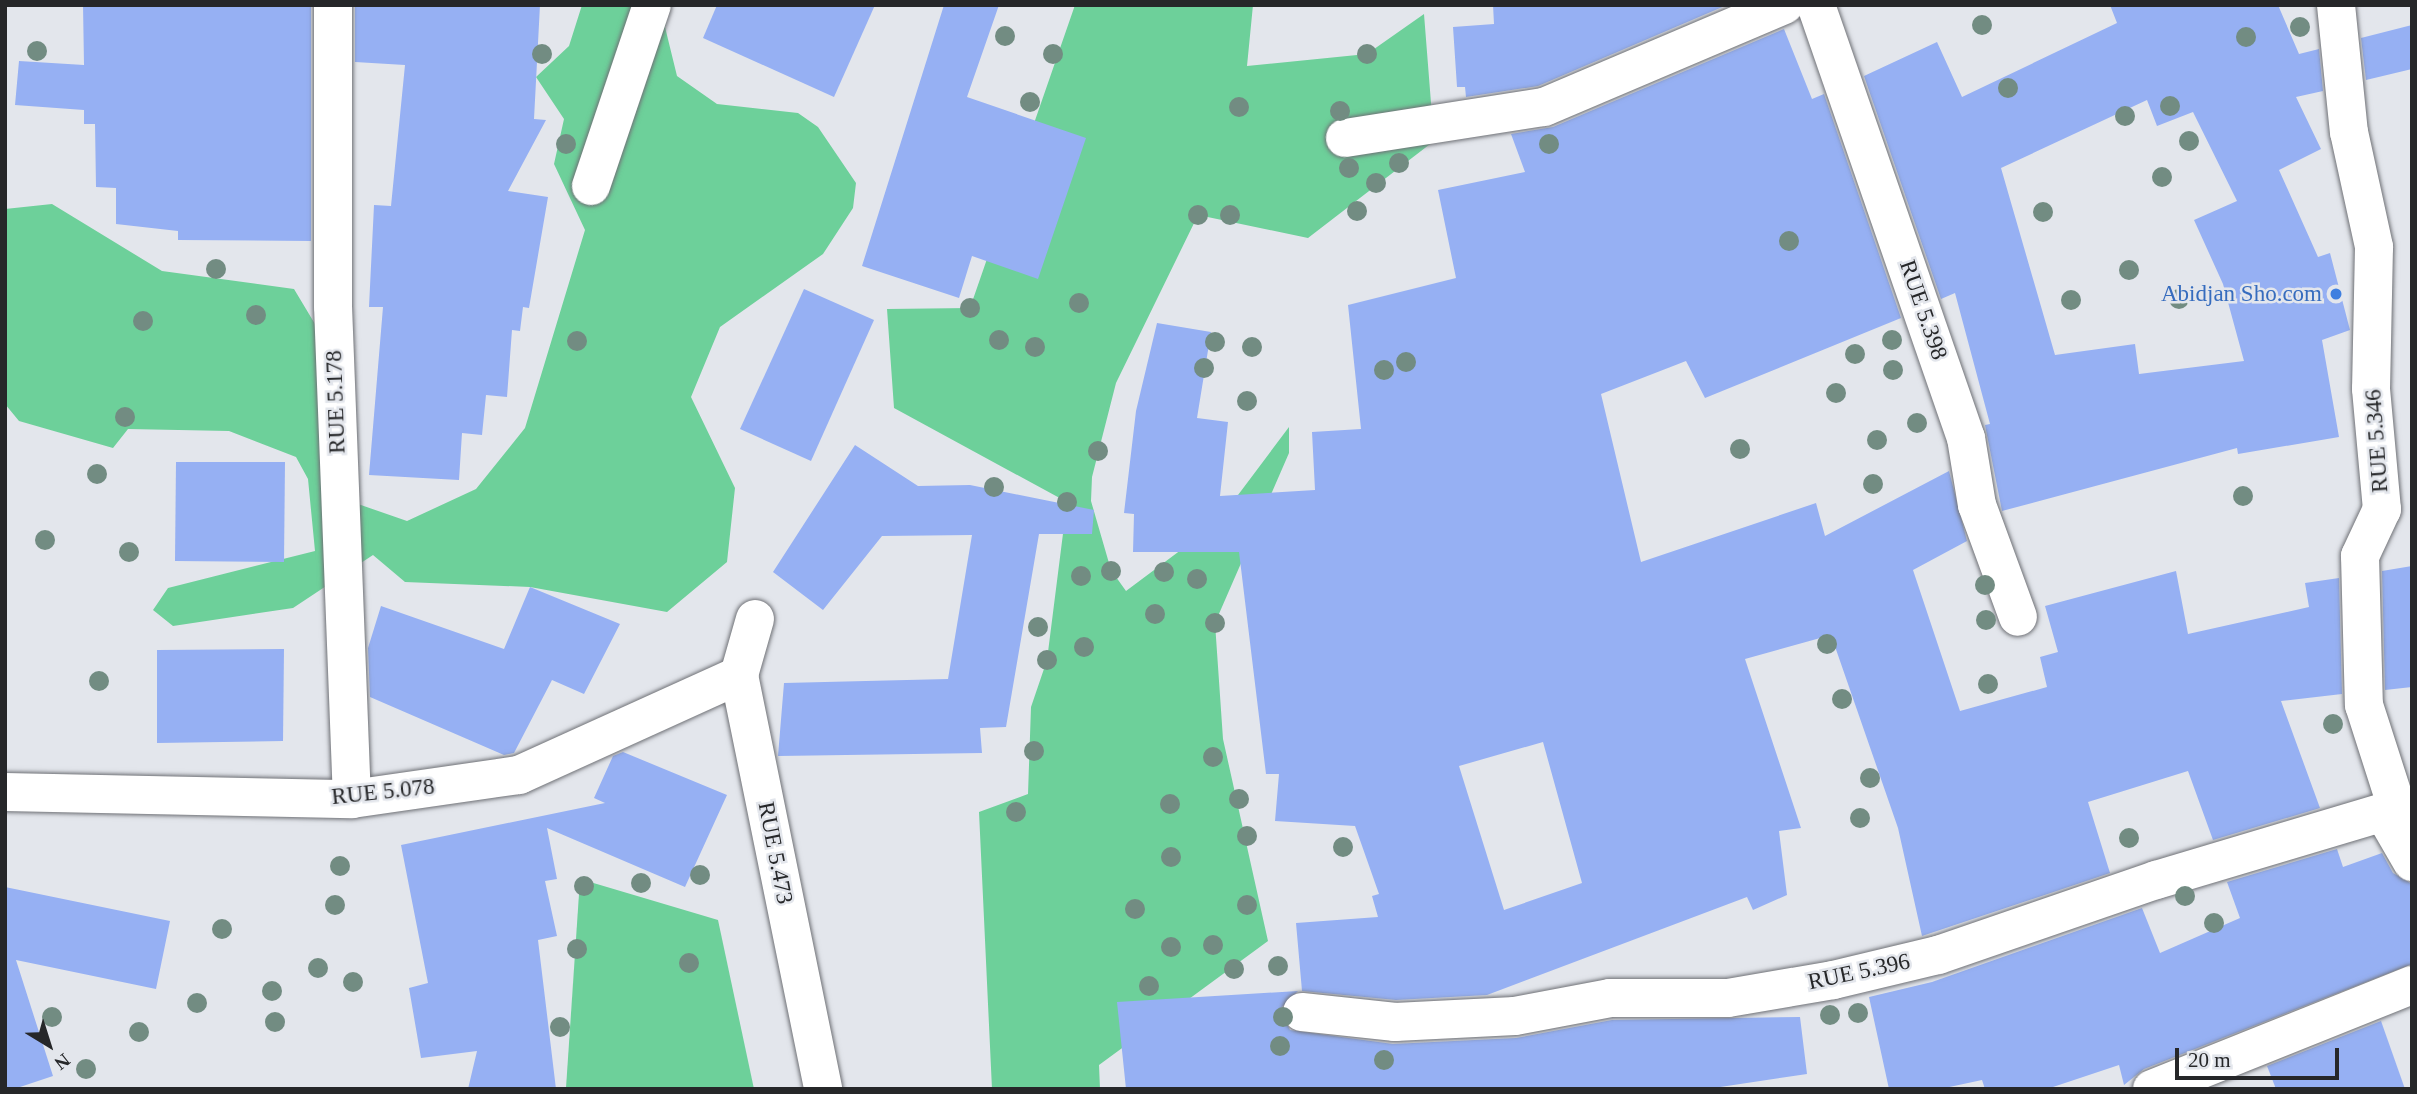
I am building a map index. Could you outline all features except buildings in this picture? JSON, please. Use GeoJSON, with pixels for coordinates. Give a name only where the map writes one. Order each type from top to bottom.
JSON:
{"type":"FeatureCollection","features":[{"type":"Feature","properties":{"kind":"street","name":"RUE 5.178"},"geometry":{"type":"LineString","coordinates":[[333,5],[332,306],[352,799]]}},
{"type":"Feature","properties":{"kind":"street"},"geometry":{"type":"LineString","coordinates":[[591,186],[652,5]]}},
{"type":"Feature","properties":{"kind":"street"},"geometry":{"type":"LineString","coordinates":[[1345,138],[1544,107],[1784,5]]}},
{"type":"Feature","properties":{"kind":"street","name":"RUE 5.398"},"geometry":{"type":"LineString","coordinates":[[1816,5],[1966,438],[1977,505],[2018,617]]}},
{"type":"Feature","properties":{"kind":"street","name":"RUE 5.346"},"geometry":{"type":"LineString","coordinates":[[2336,5],[2349,132],[2374,247],[2371,389],[2397,508],[2360,556],[2364,705],[2397,808],[2390,824],[2412,862]]}},
{"type":"Feature","properties":{"kind":"street","name":"RUE 5.473"},"geometry":{"type":"LineString","coordinates":[[755,619],[739,675],[823,1089]]}},
{"type":"Feature","properties":{"kind":"street","name":"RUE 5.078"},"geometry":{"type":"LineString","coordinates":[[5,792],[352,799],[519,775],[739,675]]}},
{"type":"Feature","properties":{"kind":"street","name":"RUE 5.396"},"geometry":{"type":"LineString","coordinates":[[1302,1012],[1395,1022],[1515,1016],[1610,998],[1728,998],[1833,980],[1938,955],[2156,880],[2397,808]]}},
{"type":"Feature","properties":{"kind":"street"},"geometry":{"type":"LineString","coordinates":[[2152,1089],[2412,985]]}},
{"type":"Feature","properties":{"kind":"green space"},"geometry":{"type":"Polygon","coordinates":[[[582,5],[669,5],[665,27],[677,76],[717,104],[798,113],[818,127],[856,183],[853,208],[823,254],[720,327],[691,397],[735,488],[727,562],[667,612],[530,587],[405,582],[373,555],[293,608],[173,626],[153,610],[168,588],[315,551],[308,479],[296,457],[229,431],[128,429],[113,448],[19,421],[5,404],[5,209],[52,204],[162,271],[294,289],[333,354],[358,504],[407,521],[476,489],[525,428],[585,230],[554,164],[564,119],[536,77],[569,46],[582,5]]]}},
{"type":"Feature","properties":{"kind":"green space"},"geometry":{"type":"Polygon","coordinates":[[[1075,5],[1253,5],[1247,66],[1367,54],[1424,14],[1434,141],[1308,238],[1198,215],[1116,383],[1092,477],[1091,501],[1111,570],[1126,591],[1217,523],[1289,427],[1289,453],[1215,623],[1223,739],[1268,941],[1099,1065],[1100,1089],[992,1089],[979,812],[1028,794],[1031,707],[1047,660],[1067,502],[894,408],[887,309],[970,308],[1075,5]]]}},
{"type":"Feature","properties":{"kind":"green space"},"geometry":{"type":"Polygon","coordinates":[[[580,879],[718,920],[754,1089],[566,1088],[580,879]]]}},
{"type":"Feature","properties":{"kind":"place","name":"Abidjan Sho.com"},"geometry":{"type":"Point","coordinates":[2336,294]}}]}
